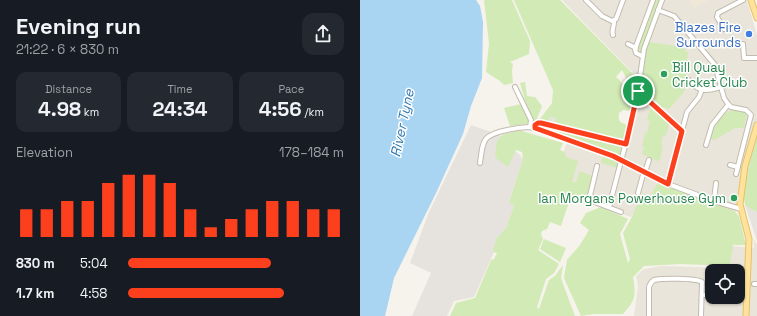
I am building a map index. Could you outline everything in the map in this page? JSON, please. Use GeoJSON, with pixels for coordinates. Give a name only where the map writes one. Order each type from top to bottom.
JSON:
{"type":"FeatureCollection","features":[{"type":"Feature","properties":{"kind":"main road"},"geometry":{"type":"LineString","coordinates":[[752,0],[756,17]]}},
{"type":"Feature","properties":{"kind":"main road"},"geometry":{"type":"LineString","coordinates":[[747,316],[749,239],[741,209],[746,166],[757,127]]}},
{"type":"Feature","properties":{"kind":"street"},"geometry":{"type":"LineString","coordinates":[[586,0],[606,19],[614,20]]}},
{"type":"Feature","properties":{"kind":"street"},"geometry":{"type":"LineString","coordinates":[[613,35],[614,20],[623,0]]}},
{"type":"Feature","properties":{"kind":"street"},"geometry":{"type":"LineString","coordinates":[[642,56],[635,51],[653,0]]}},
{"type":"Feature","properties":{"kind":"street"},"geometry":{"type":"LineString","coordinates":[[608,207],[622,160],[638,91],[642,56],[662,0]]}},
{"type":"Feature","properties":{"kind":"street"},"geometry":{"type":"LineString","coordinates":[[724,29],[717,17],[718,13],[743,0]]}},
{"type":"Feature","properties":{"kind":"street"},"geometry":{"type":"LineString","coordinates":[[658,10],[674,16],[717,69],[724,98],[728,105],[746,110],[751,115],[736,174]]}},
{"type":"Feature","properties":{"kind":"street"},"geometry":{"type":"LineString","coordinates":[[628,44],[636,48]]}},
{"type":"Feature","properties":{"kind":"street"},"geometry":{"type":"LineString","coordinates":[[743,44],[744,58],[757,58]]}},
{"type":"Feature","properties":{"kind":"street"},"geometry":{"type":"LineString","coordinates":[[687,79],[690,80],[696,87],[702,89],[709,90],[722,87]]}},
{"type":"Feature","properties":{"kind":"street"},"geometry":{"type":"LineString","coordinates":[[515,87],[531,120],[530,127]]}},
{"type":"Feature","properties":{"kind":"street"},"geometry":{"type":"LineString","coordinates":[[668,184],[687,112],[700,95],[702,89]]}},
{"type":"Feature","properties":{"kind":"street"},"geometry":{"type":"LineString","coordinates":[[638,91],[682,129]]}},
{"type":"Feature","properties":{"kind":"street"},"geometry":{"type":"LineString","coordinates":[[705,142],[712,125],[728,105]]}},
{"type":"Feature","properties":{"kind":"street"},"geometry":{"type":"LineString","coordinates":[[535,128],[535,125],[541,123],[626,144]]}},
{"type":"Feature","properties":{"kind":"street"},"geometry":{"type":"LineString","coordinates":[[480,162],[484,142],[491,134],[520,127],[530,127],[622,160],[668,184],[741,209]]}},
{"type":"Feature","properties":{"kind":"street"},"geometry":{"type":"LineString","coordinates":[[638,193],[649,160]]}},
{"type":"Feature","properties":{"kind":"street"},"geometry":{"type":"LineString","coordinates":[[730,165],[738,167]]}},
{"type":"Feature","properties":{"kind":"street"},"geometry":{"type":"LineString","coordinates":[[597,166],[589,200],[620,212]]}},
{"type":"Feature","properties":{"kind":"street"},"geometry":{"type":"LineString","coordinates":[[714,201],[716,183]]}},
{"type":"Feature","properties":{"kind":"street"},"geometry":{"type":"LineString","coordinates":[[649,316],[649,287],[652,281],[674,279],[700,280],[702,284],[701,316]]}},
{"type":"Feature","properties":{"kind":"shaded area"},"geometry":{"type":"Polygon","coordinates":[[[562,0],[747,0],[757,36],[757,123],[750,148],[744,190],[735,214],[654,195],[631,217],[587,202],[571,182],[563,153],[569,138],[620,156],[633,110],[637,77],[562,0]]]}},
{"type":"Feature","properties":{"kind":"shaded area"},"geometry":{"type":"Polygon","coordinates":[[[690,0],[709,0],[694,8],[690,0]]]}},
{"type":"Feature","properties":{"kind":"shaded area"},"geometry":{"type":"Polygon","coordinates":[[[550,117],[556,118],[554,127],[548,126],[550,117]]]}},
{"type":"Feature","properties":{"kind":"shaded area"},"geometry":{"type":"Polygon","coordinates":[[[471,125],[500,135],[504,146],[518,153],[523,159],[509,201],[514,206],[506,228],[496,239],[494,252],[474,297],[454,301],[447,316],[412,316],[431,273],[410,263],[429,212],[471,125]]]}},
{"type":"Feature","properties":{"kind":"shaded area"},"geometry":{"type":"Polygon","coordinates":[[[554,127],[569,131],[568,134],[553,130],[554,127]]]}},
{"type":"Feature","properties":{"kind":"shaded area"},"geometry":{"type":"Polygon","coordinates":[[[757,150],[757,241],[745,205],[757,150]]]}},
{"type":"Feature","properties":{"kind":"shaded area"},"geometry":{"type":"Polygon","coordinates":[[[754,240],[757,244],[757,316],[634,316],[638,286],[636,276],[644,269],[662,266],[705,267],[705,304],[745,304],[745,264],[730,264],[731,246],[754,248],[754,240]]]}},
{"type":"Feature","properties":{"kind":"green space"},"geometry":{"type":"Polygon","coordinates":[[[484,0],[512,0],[530,41],[529,54],[510,62],[513,64],[513,83],[504,85],[486,72],[489,43],[484,0]]]}},
{"type":"Feature","properties":{"kind":"green space"},"geometry":{"type":"Polygon","coordinates":[[[514,0],[560,0],[636,77],[635,89],[633,90],[628,87],[627,79],[622,70],[616,77],[622,83],[624,88],[623,101],[632,108],[631,111],[623,110],[619,113],[620,121],[627,125],[620,156],[539,127],[540,119],[552,103],[553,90],[514,0]]]}},
{"type":"Feature","properties":{"kind":"green space"},"geometry":{"type":"Polygon","coordinates":[[[655,0],[659,0],[641,51],[639,52],[637,49],[655,0]]]}},
{"type":"Feature","properties":{"kind":"green space","name":"Bill Quay Cricket Club"},"geometry":{"type":"Polygon","coordinates":[[[649,42],[682,47],[688,53],[684,92],[669,109],[658,106],[640,91],[644,57],[649,42]]]}},
{"type":"Feature","properties":{"kind":"green space"},"geometry":{"type":"Polygon","coordinates":[[[525,82],[527,96],[535,97],[542,106],[536,121],[534,122],[520,83],[525,82]]]}},
{"type":"Feature","properties":{"kind":"green space"},"geometry":{"type":"Polygon","coordinates":[[[521,104],[529,122],[526,124],[510,126],[504,108],[521,104]]]}},
{"type":"Feature","properties":{"kind":"green space"},"geometry":{"type":"Polygon","coordinates":[[[651,105],[670,121],[666,136],[663,135],[661,145],[663,145],[660,160],[658,161],[642,154],[645,133],[647,133],[650,121],[647,120],[651,105]]]}},
{"type":"Feature","properties":{"kind":"green space"},"geometry":{"type":"Polygon","coordinates":[[[734,109],[747,113],[744,128],[735,128],[714,140],[709,138],[718,120],[734,109]]]}},
{"type":"Feature","properties":{"kind":"green space"},"geometry":{"type":"Polygon","coordinates":[[[518,130],[563,143],[560,150],[565,152],[566,157],[578,161],[572,182],[576,182],[580,171],[592,176],[587,196],[582,197],[577,195],[574,203],[569,202],[561,226],[550,222],[547,229],[542,231],[541,234],[543,239],[538,250],[559,264],[554,273],[546,279],[537,307],[539,309],[549,280],[555,276],[563,265],[561,277],[575,316],[450,316],[456,303],[475,298],[491,260],[494,259],[497,253],[493,252],[496,239],[506,228],[514,206],[509,202],[523,159],[522,152],[516,150],[508,167],[497,159],[495,155],[497,141],[502,135],[518,130]]]}},
{"type":"Feature","properties":{"kind":"green space"},"geometry":{"type":"Polygon","coordinates":[[[757,136],[757,212],[746,206],[744,192],[747,172],[757,136]]]}},
{"type":"Feature","properties":{"kind":"green space"},"geometry":{"type":"Polygon","coordinates":[[[603,155],[619,161],[617,168],[601,163],[603,155]]]}},
{"type":"Feature","properties":{"kind":"green space"},"geometry":{"type":"Polygon","coordinates":[[[658,182],[734,211],[739,216],[746,245],[733,245],[730,264],[644,266],[633,277],[635,293],[633,301],[623,314],[594,314],[581,316],[564,278],[567,260],[580,245],[589,230],[580,223],[586,213],[601,207],[628,219],[620,234],[628,263],[630,259],[623,233],[632,217],[642,193],[650,197],[658,182]]]}},
{"type":"Feature","properties":{"kind":"green space"},"geometry":{"type":"Polygon","coordinates":[[[544,239],[566,248],[560,262],[540,249],[544,239]]]}},
{"type":"Feature","properties":{"kind":"water","name":"River Tyne"},"geometry":{"type":"Polygon","coordinates":[[[360,0],[476,0],[480,6],[483,22],[482,78],[471,106],[463,134],[394,278],[385,316],[360,316],[360,0]]]}},
{"type":"Feature","properties":{"kind":"place","name":"Blazes Fire Surrounds"},"geometry":{"type":"Point","coordinates":[749,34]}},
{"type":"Feature","properties":{"kind":"place","name":"Bill Quay Cricket Club"},"geometry":{"type":"Point","coordinates":[664,74]}},
{"type":"Feature","properties":{"kind":"place","name":"Ian Morgans Powerhouse Gym"},"geometry":{"type":"Point","coordinates":[734,198]}},
{"type":"Feature","properties":{"kind":"route"},"geometry":{"type":"LineString","coordinates":[[638,91],[682,131],[668,184],[613,156],[535,128],[535,125],[541,123],[626,144],[638,91]]}}]}
